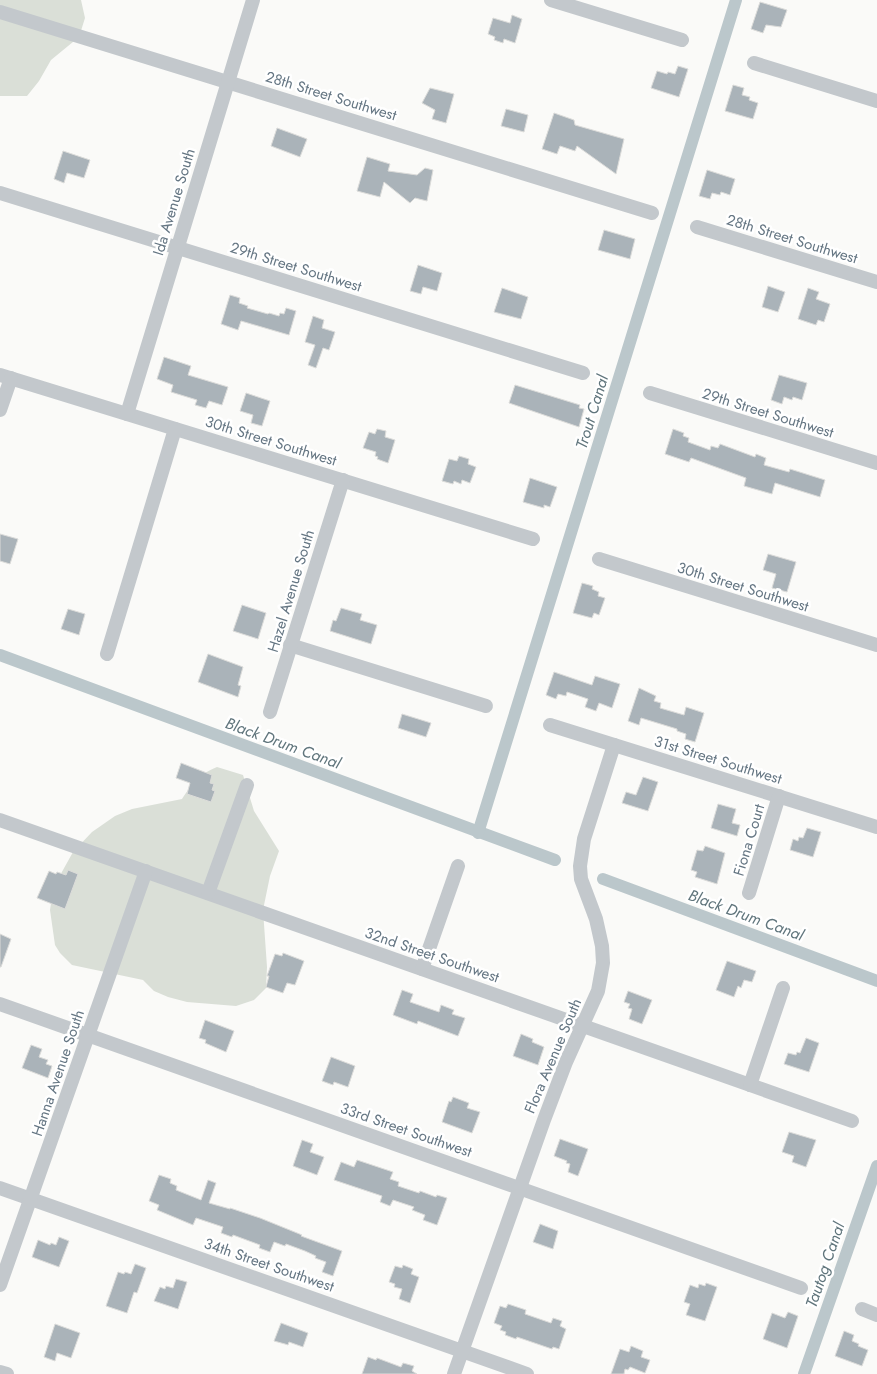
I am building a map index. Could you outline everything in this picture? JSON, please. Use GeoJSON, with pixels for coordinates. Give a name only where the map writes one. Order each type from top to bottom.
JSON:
{"type":"FeatureCollection","features":[{"type":"Feature","properties":{"kind":"street","name":"Ida Avenue South"},"geometry":{"type":"LineString","coordinates":[[127,414],[253,0]]}},
{"type":"Feature","properties":{"kind":"street"},"geometry":{"type":"LineString","coordinates":[[551,0],[682,40]]}},
{"type":"Feature","properties":{"kind":"street","name":"28th Street Southwest"},"geometry":{"type":"LineString","coordinates":[[0,12],[652,212]]}},
{"type":"Feature","properties":{"kind":"street"},"geometry":{"type":"LineString","coordinates":[[754,63],[877,100]]}},
{"type":"Feature","properties":{"kind":"street","name":"29th Street Southwest"},"geometry":{"type":"LineString","coordinates":[[0,193],[583,373]]}},
{"type":"Feature","properties":{"kind":"street","name":"28th Street Southwest"},"geometry":{"type":"LineString","coordinates":[[697,227],[877,282]]}},
{"type":"Feature","properties":{"kind":"street"},"geometry":{"type":"LineString","coordinates":[[0,410],[5,376]]}},
{"type":"Feature","properties":{"kind":"street","name":"30th Street Southwest"},"geometry":{"type":"LineString","coordinates":[[5,376],[533,539]]}},
{"type":"Feature","properties":{"kind":"street","name":"29th Street Southwest"},"geometry":{"type":"LineString","coordinates":[[650,394],[877,463]]}},
{"type":"Feature","properties":{"kind":"street"},"geometry":{"type":"LineString","coordinates":[[107,654],[175,429]]}},
{"type":"Feature","properties":{"kind":"street","name":"Hazel Avenue South"},"geometry":{"type":"LineString","coordinates":[[270,712],[343,480]]}},
{"type":"Feature","properties":{"kind":"street","name":"30th Street Southwest"},"geometry":{"type":"LineString","coordinates":[[599,559],[877,645]]}},
{"type":"Feature","properties":{"kind":"street"},"geometry":{"type":"LineString","coordinates":[[290,646],[486,706]]}},
{"type":"Feature","properties":{"kind":"street","name":"31st Street Southwest"},"geometry":{"type":"LineString","coordinates":[[550,725],[877,827]]}},
{"type":"Feature","properties":{"kind":"street","name":"Flora Avenue South"},"geometry":{"type":"LineString","coordinates":[[454,1374],[544,1120],[566,1062],[598,991],[603,962],[600,933],[581,879],[581,853],[614,745]]}},
{"type":"Feature","properties":{"kind":"street"},"geometry":{"type":"LineString","coordinates":[[208,893],[247,785]]}},
{"type":"Feature","properties":{"kind":"street","name":"Fiona Court"},"geometry":{"type":"LineString","coordinates":[[749,893],[779,796]]}},
{"type":"Feature","properties":{"kind":"street","name":"32nd Street Southwest"},"geometry":{"type":"LineString","coordinates":[[0,820],[852,1121]]}},
{"type":"Feature","properties":{"kind":"street"},"geometry":{"type":"LineString","coordinates":[[422,969],[458,866]]}},
{"type":"Feature","properties":{"kind":"street","name":"Hanna Avenue South"},"geometry":{"type":"LineString","coordinates":[[0,1285],[146,871]]}},
{"type":"Feature","properties":{"kind":"street"},"geometry":{"type":"LineString","coordinates":[[750,1085],[783,988]]}},
{"type":"Feature","properties":{"kind":"street","name":"33rd Street Southwest"},"geometry":{"type":"LineString","coordinates":[[0,1004],[801,1288]]}},
{"type":"Feature","properties":{"kind":"street","name":"34th Street Southwest"},"geometry":{"type":"LineString","coordinates":[[0,1188],[527,1374]]}},
{"type":"Feature","properties":{"kind":"street"},"geometry":{"type":"LineString","coordinates":[[862,1309],[877,1314]]}},
{"type":"Feature","properties":{"kind":"street"},"geometry":{"type":"LineString","coordinates":[[0,1372],[7,1374]]}},
{"type":"Feature","properties":{"kind":"shaded area"},"geometry":{"type":"Polygon","coordinates":[[[0,0],[81,0],[85,18],[79,37],[51,60],[39,81],[27,96],[0,96],[0,0]]]}},
{"type":"Feature","properties":{"kind":"shaded area"},"geometry":{"type":"Polygon","coordinates":[[[217,767],[243,775],[254,811],[279,851],[270,876],[263,910],[267,967],[266,988],[254,1000],[236,1006],[187,1002],[154,991],[143,980],[72,965],[55,945],[50,910],[58,879],[73,852],[92,832],[115,816],[132,809],[182,799],[196,780],[217,767]]]}},
{"type":"Feature","properties":{"kind":"building"},"geometry":{"type":"Polygon","coordinates":[[[760,2],[787,10],[781,27],[766,25],[763,33],[751,29],[760,2]]]}},
{"type":"Feature","properties":{"kind":"building"},"geometry":{"type":"Polygon","coordinates":[[[512,15],[522,19],[515,43],[504,39],[503,43],[494,40],[495,37],[488,34],[493,18],[510,23],[512,15]]]}},
{"type":"Feature","properties":{"kind":"building"},"geometry":{"type":"Polygon","coordinates":[[[678,66],[688,69],[679,97],[651,88],[657,71],[675,74],[678,66]]]}},
{"type":"Feature","properties":{"kind":"building"},"geometry":{"type":"Polygon","coordinates":[[[733,85],[744,88],[742,95],[750,97],[749,100],[758,103],[753,119],[725,111],[733,85]]]}},
{"type":"Feature","properties":{"kind":"building"},"geometry":{"type":"Polygon","coordinates":[[[430,88],[454,94],[446,123],[432,119],[435,110],[422,103],[430,88]]]}},
{"type":"Feature","properties":{"kind":"building"},"geometry":{"type":"Polygon","coordinates":[[[506,109],[528,115],[524,132],[501,126],[506,109]]]}},
{"type":"Feature","properties":{"kind":"building"},"geometry":{"type":"Polygon","coordinates":[[[554,113],[574,120],[575,125],[624,139],[616,174],[577,146],[575,151],[560,146],[557,154],[542,149],[554,113]]]}},
{"type":"Feature","properties":{"kind":"building"},"geometry":{"type":"Polygon","coordinates":[[[277,128],[307,139],[300,157],[271,146],[277,128]]]}},
{"type":"Feature","properties":{"kind":"building"},"geometry":{"type":"Polygon","coordinates":[[[63,151],[90,160],[84,178],[67,173],[64,183],[54,179],[63,151]]]}},
{"type":"Feature","properties":{"kind":"building"},"geometry":{"type":"Polygon","coordinates":[[[367,157],[390,164],[388,171],[417,175],[425,168],[433,170],[427,201],[415,198],[410,203],[384,182],[380,197],[357,191],[367,157]]]}},
{"type":"Feature","properties":{"kind":"building"},"geometry":{"type":"Polygon","coordinates":[[[707,170],[735,179],[730,195],[721,192],[720,195],[712,193],[710,199],[699,196],[707,170]]]}},
{"type":"Feature","properties":{"kind":"building"},"geometry":{"type":"Polygon","coordinates":[[[604,230],[635,239],[630,259],[598,250],[604,230]]]}},
{"type":"Feature","properties":{"kind":"building"},"geometry":{"type":"Polygon","coordinates":[[[418,265],[442,273],[437,291],[423,287],[421,294],[410,291],[418,265]]]}},
{"type":"Feature","properties":{"kind":"building"},"geometry":{"type":"Polygon","coordinates":[[[768,286],[785,292],[778,312],[762,307],[768,286]]]}},
{"type":"Feature","properties":{"kind":"building"},"geometry":{"type":"Polygon","coordinates":[[[502,288],[528,297],[521,319],[494,312],[502,288]]]}},
{"type":"Feature","properties":{"kind":"building"},"geometry":{"type":"Polygon","coordinates":[[[808,288],[819,292],[816,299],[830,304],[824,322],[818,320],[816,325],[798,319],[808,288]]]}},
{"type":"Feature","properties":{"kind":"building"},"geometry":{"type":"Polygon","coordinates":[[[230,295],[240,298],[239,303],[248,306],[247,308],[268,314],[279,316],[280,313],[284,314],[286,308],[296,311],[289,335],[241,321],[238,330],[221,324],[230,295]]]}},
{"type":"Feature","properties":{"kind":"building"},"geometry":{"type":"Polygon","coordinates":[[[313,316],[324,320],[322,328],[335,332],[329,350],[323,348],[316,368],[308,365],[315,345],[305,342],[313,316]]]}},
{"type":"Feature","properties":{"kind":"building"},"geometry":{"type":"Polygon","coordinates":[[[164,357],[191,366],[188,375],[228,387],[222,405],[209,401],[206,408],[195,405],[197,400],[171,392],[173,385],[157,379],[164,357]]]}},
{"type":"Feature","properties":{"kind":"building"},"geometry":{"type":"Polygon","coordinates":[[[779,375],[807,383],[802,400],[793,397],[792,400],[784,397],[782,404],[771,400],[779,375]]]}},
{"type":"Feature","properties":{"kind":"building"},"geometry":{"type":"Polygon","coordinates":[[[515,385],[580,405],[579,408],[584,409],[579,427],[509,403],[515,385]]]}},
{"type":"Feature","properties":{"kind":"building"},"geometry":{"type":"Polygon","coordinates":[[[246,393],[270,401],[262,426],[251,423],[253,415],[240,411],[246,393]]]}},
{"type":"Feature","properties":{"kind":"building"},"geometry":{"type":"Polygon","coordinates":[[[377,429],[386,431],[385,437],[395,440],[388,463],[377,459],[378,457],[375,456],[376,452],[363,448],[369,432],[375,434],[377,429]]]}},
{"type":"Feature","properties":{"kind":"building"},"geometry":{"type":"Polygon","coordinates":[[[673,429],[684,433],[683,436],[689,438],[688,442],[710,450],[711,446],[718,448],[720,444],[755,457],[756,454],[766,458],[764,465],[789,472],[790,469],[825,480],[820,497],[775,483],[772,494],[744,486],[746,478],[691,458],[689,462],[665,454],[673,429]]]}},
{"type":"Feature","properties":{"kind":"building"},"geometry":{"type":"Polygon","coordinates":[[[459,456],[469,459],[468,464],[476,467],[470,483],[462,480],[461,484],[454,481],[453,484],[442,481],[449,459],[457,461],[459,456]]]}},
{"type":"Feature","properties":{"kind":"building"},"geometry":{"type":"Polygon","coordinates":[[[530,478],[557,487],[550,507],[544,505],[544,508],[523,502],[530,478]]]}},
{"type":"Feature","properties":{"kind":"building"},"geometry":{"type":"Polygon","coordinates":[[[0,534],[18,539],[10,564],[0,561],[0,534]]]}},
{"type":"Feature","properties":{"kind":"building"},"geometry":{"type":"Polygon","coordinates":[[[768,554],[796,562],[787,592],[772,588],[776,574],[763,570],[768,554]]]}},
{"type":"Feature","properties":{"kind":"building"},"geometry":{"type":"Polygon","coordinates":[[[582,583],[593,586],[592,589],[599,592],[598,596],[605,598],[599,615],[594,613],[592,618],[573,613],[582,583]]]}},
{"type":"Feature","properties":{"kind":"building"},"geometry":{"type":"Polygon","coordinates":[[[242,605],[266,613],[258,639],[233,631],[242,605]]]}},
{"type":"Feature","properties":{"kind":"building"},"geometry":{"type":"Polygon","coordinates":[[[341,608],[362,614],[360,620],[377,625],[371,644],[330,631],[333,620],[336,621],[341,608]]]}},
{"type":"Feature","properties":{"kind":"building"},"geometry":{"type":"Polygon","coordinates":[[[68,609],[85,614],[79,635],[61,629],[68,609]]]}},
{"type":"Feature","properties":{"kind":"building"},"geometry":{"type":"Polygon","coordinates":[[[208,654],[243,667],[238,685],[241,686],[238,697],[198,682],[208,654]]]}},
{"type":"Feature","properties":{"kind":"building"},"geometry":{"type":"Polygon","coordinates":[[[554,672],[592,685],[595,676],[620,684],[612,708],[599,703],[596,711],[585,707],[588,699],[567,692],[566,696],[558,694],[556,699],[546,695],[554,672]]]}},
{"type":"Feature","properties":{"kind":"building"},"geometry":{"type":"Polygon","coordinates":[[[639,688],[656,696],[654,701],[661,703],[660,708],[684,715],[686,707],[704,713],[695,742],[685,739],[686,734],[677,731],[677,729],[641,718],[639,725],[628,721],[639,688]]]}},
{"type":"Feature","properties":{"kind":"building"},"geometry":{"type":"Polygon","coordinates":[[[402,714],[431,723],[426,737],[398,728],[402,714]]]}},
{"type":"Feature","properties":{"kind":"building"},"geometry":{"type":"Polygon","coordinates":[[[181,763],[212,775],[210,783],[214,784],[212,790],[215,791],[211,802],[187,794],[190,783],[176,778],[181,763]]]}},
{"type":"Feature","properties":{"kind":"building"},"geometry":{"type":"Polygon","coordinates":[[[643,777],[658,782],[648,811],[622,803],[626,792],[636,795],[643,777]]]}},
{"type":"Feature","properties":{"kind":"building"},"geometry":{"type":"Polygon","coordinates":[[[718,804],[736,809],[732,823],[740,825],[737,836],[711,828],[718,804]]]}},
{"type":"Feature","properties":{"kind":"building"},"geometry":{"type":"Polygon","coordinates":[[[807,828],[821,832],[813,857],[790,850],[793,839],[798,841],[799,837],[803,838],[807,828]]]}},
{"type":"Feature","properties":{"kind":"building"},"geometry":{"type":"Polygon","coordinates":[[[705,846],[725,853],[717,884],[695,877],[697,872],[691,870],[697,850],[703,851],[705,846]]]}},
{"type":"Feature","properties":{"kind":"building"},"geometry":{"type":"Polygon","coordinates":[[[68,870],[78,874],[65,909],[37,898],[49,871],[66,875],[68,870]]]}},
{"type":"Feature","properties":{"kind":"building"},"geometry":{"type":"Polygon","coordinates":[[[0,934],[11,939],[1,967],[0,967],[0,934]]]}},
{"type":"Feature","properties":{"kind":"building"},"geometry":{"type":"Polygon","coordinates":[[[283,953],[304,961],[295,985],[287,983],[283,993],[266,987],[269,976],[267,976],[275,954],[282,956],[283,953]]]}},
{"type":"Feature","properties":{"kind":"building"},"geometry":{"type":"Polygon","coordinates":[[[727,961],[756,971],[752,982],[744,980],[741,988],[738,986],[734,997],[716,990],[727,961]]]}},
{"type":"Feature","properties":{"kind":"building"},"geometry":{"type":"Polygon","coordinates":[[[402,990],[413,994],[410,1002],[439,1012],[441,1005],[454,1010],[452,1014],[465,1018],[458,1036],[418,1021],[417,1024],[393,1015],[402,990]]]}},
{"type":"Feature","properties":{"kind":"building"},"geometry":{"type":"Polygon","coordinates":[[[628,991],[652,1000],[642,1024],[629,1019],[632,1009],[628,1008],[630,1004],[624,1002],[628,991]]]}},
{"type":"Feature","properties":{"kind":"building"},"geometry":{"type":"Polygon","coordinates":[[[205,1020],[234,1031],[226,1052],[205,1043],[206,1040],[199,1038],[205,1020]]]}},
{"type":"Feature","properties":{"kind":"building"},"geometry":{"type":"Polygon","coordinates":[[[521,1034],[533,1039],[532,1042],[544,1047],[538,1065],[513,1056],[521,1034]]]}},
{"type":"Feature","properties":{"kind":"building"},"geometry":{"type":"Polygon","coordinates":[[[806,1038],[819,1043],[809,1072],[784,1064],[788,1053],[796,1055],[797,1052],[800,1053],[806,1038]]]}},
{"type":"Feature","properties":{"kind":"building"},"geometry":{"type":"Polygon","coordinates":[[[31,1045],[42,1049],[39,1057],[48,1060],[46,1064],[52,1066],[48,1078],[22,1068],[31,1045]]]}},
{"type":"Feature","properties":{"kind":"building"},"geometry":{"type":"Polygon","coordinates":[[[331,1057],[355,1066],[348,1087],[334,1082],[333,1085],[322,1081],[331,1057]]]}},
{"type":"Feature","properties":{"kind":"building"},"geometry":{"type":"Polygon","coordinates":[[[453,1097],[469,1103],[467,1108],[480,1112],[472,1133],[442,1122],[449,1101],[451,1102],[453,1097]]]}},
{"type":"Feature","properties":{"kind":"building"},"geometry":{"type":"Polygon","coordinates":[[[789,1132],[816,1140],[806,1167],[792,1162],[794,1156],[782,1152],[789,1132]]]}},
{"type":"Feature","properties":{"kind":"building"},"geometry":{"type":"Polygon","coordinates":[[[560,1139],[588,1149],[578,1176],[568,1172],[570,1164],[566,1163],[567,1161],[554,1156],[560,1139]]]}},
{"type":"Feature","properties":{"kind":"building"},"geometry":{"type":"Polygon","coordinates":[[[302,1140],[313,1144],[310,1152],[324,1157],[317,1175],[293,1166],[302,1140]]]}},
{"type":"Feature","properties":{"kind":"building"},"geometry":{"type":"Polygon","coordinates":[[[357,1160],[393,1172],[390,1179],[399,1182],[398,1186],[419,1193],[420,1191],[436,1197],[437,1195],[447,1198],[437,1225],[423,1220],[425,1215],[412,1210],[414,1207],[393,1200],[390,1206],[380,1202],[382,1196],[334,1180],[341,1162],[354,1167],[357,1160]]]}},
{"type":"Feature","properties":{"kind":"building"},"geometry":{"type":"Polygon","coordinates":[[[159,1175],[171,1179],[170,1183],[177,1186],[176,1190],[201,1200],[208,1180],[216,1183],[209,1203],[260,1218],[342,1251],[333,1276],[322,1272],[326,1262],[315,1258],[316,1256],[305,1251],[274,1242],[270,1252],[259,1248],[260,1245],[233,1235],[232,1237],[221,1233],[223,1227],[196,1218],[193,1225],[157,1210],[159,1205],[149,1201],[159,1175]]]}},
{"type":"Feature","properties":{"kind":"building"},"geometry":{"type":"Polygon","coordinates":[[[540,1224],[558,1231],[553,1249],[533,1242],[540,1224]]]}},
{"type":"Feature","properties":{"kind":"building"},"geometry":{"type":"Polygon","coordinates":[[[59,1237],[69,1241],[59,1267],[32,1257],[38,1240],[50,1245],[51,1243],[56,1245],[59,1237]]]}},
{"type":"Feature","properties":{"kind":"building"},"geometry":{"type":"Polygon","coordinates":[[[135,1264],[146,1268],[137,1293],[134,1292],[127,1313],[106,1306],[118,1272],[131,1274],[135,1264]]]}},
{"type":"Feature","properties":{"kind":"building"},"geometry":{"type":"Polygon","coordinates":[[[403,1265],[413,1269],[411,1274],[419,1277],[410,1303],[399,1299],[402,1289],[394,1287],[395,1284],[389,1282],[395,1266],[402,1268],[403,1265]]]}},
{"type":"Feature","properties":{"kind":"building"},"geometry":{"type":"Polygon","coordinates":[[[176,1279],[187,1282],[178,1309],[154,1301],[160,1287],[165,1289],[166,1286],[173,1288],[176,1279]]]}},
{"type":"Feature","properties":{"kind":"building"},"geometry":{"type":"Polygon","coordinates":[[[706,1283],[717,1287],[705,1321],[686,1315],[690,1304],[684,1302],[690,1285],[698,1288],[699,1284],[705,1286],[706,1283]]]}},
{"type":"Feature","properties":{"kind":"building"},"geometry":{"type":"Polygon","coordinates":[[[508,1304],[526,1310],[525,1314],[551,1323],[553,1318],[562,1321],[560,1326],[566,1329],[559,1349],[553,1347],[552,1349],[517,1337],[516,1339],[505,1335],[506,1332],[500,1330],[502,1326],[494,1323],[500,1306],[506,1308],[508,1304]]]}},
{"type":"Feature","properties":{"kind":"building"},"geometry":{"type":"Polygon","coordinates":[[[788,1312],[798,1316],[787,1348],[763,1339],[772,1313],[785,1318],[788,1312]]]}},
{"type":"Feature","properties":{"kind":"building"},"geometry":{"type":"Polygon","coordinates":[[[281,1323],[308,1333],[303,1347],[289,1342],[288,1345],[274,1341],[281,1323]]]}},
{"type":"Feature","properties":{"kind":"building"},"geometry":{"type":"Polygon","coordinates":[[[55,1324],[80,1333],[71,1358],[57,1353],[55,1361],[44,1357],[55,1324]]]}},
{"type":"Feature","properties":{"kind":"building"},"geometry":{"type":"Polygon","coordinates":[[[844,1331],[854,1335],[852,1341],[859,1344],[858,1346],[868,1350],[862,1366],[835,1356],[844,1331]]]}},
{"type":"Feature","properties":{"kind":"building"},"geometry":{"type":"Polygon","coordinates":[[[631,1346],[643,1351],[641,1357],[650,1360],[645,1373],[630,1367],[628,1370],[625,1369],[624,1374],[611,1374],[620,1349],[629,1352],[631,1346]]]}},
{"type":"Feature","properties":{"kind":"building"},"geometry":{"type":"Polygon","coordinates":[[[368,1357],[376,1360],[377,1358],[401,1367],[403,1363],[414,1366],[412,1371],[417,1374],[362,1374],[368,1357]]]}},
{"type":"Feature","properties":{"kind":"waterway","name":"Trout Canal"},"geometry":{"type":"LineString","coordinates":[[478,833],[736,0]]}},
{"type":"Feature","properties":{"kind":"waterway","name":"Black Drum Canal"},"geometry":{"type":"LineString","coordinates":[[0,655],[555,860]]}},
{"type":"Feature","properties":{"kind":"waterway","name":"Black Drum Canal"},"geometry":{"type":"LineString","coordinates":[[603,879],[877,981]]}},
{"type":"Feature","properties":{"kind":"waterway","name":"Tautog Canal"},"geometry":{"type":"LineString","coordinates":[[804,1374],[877,1166]]}}]}
